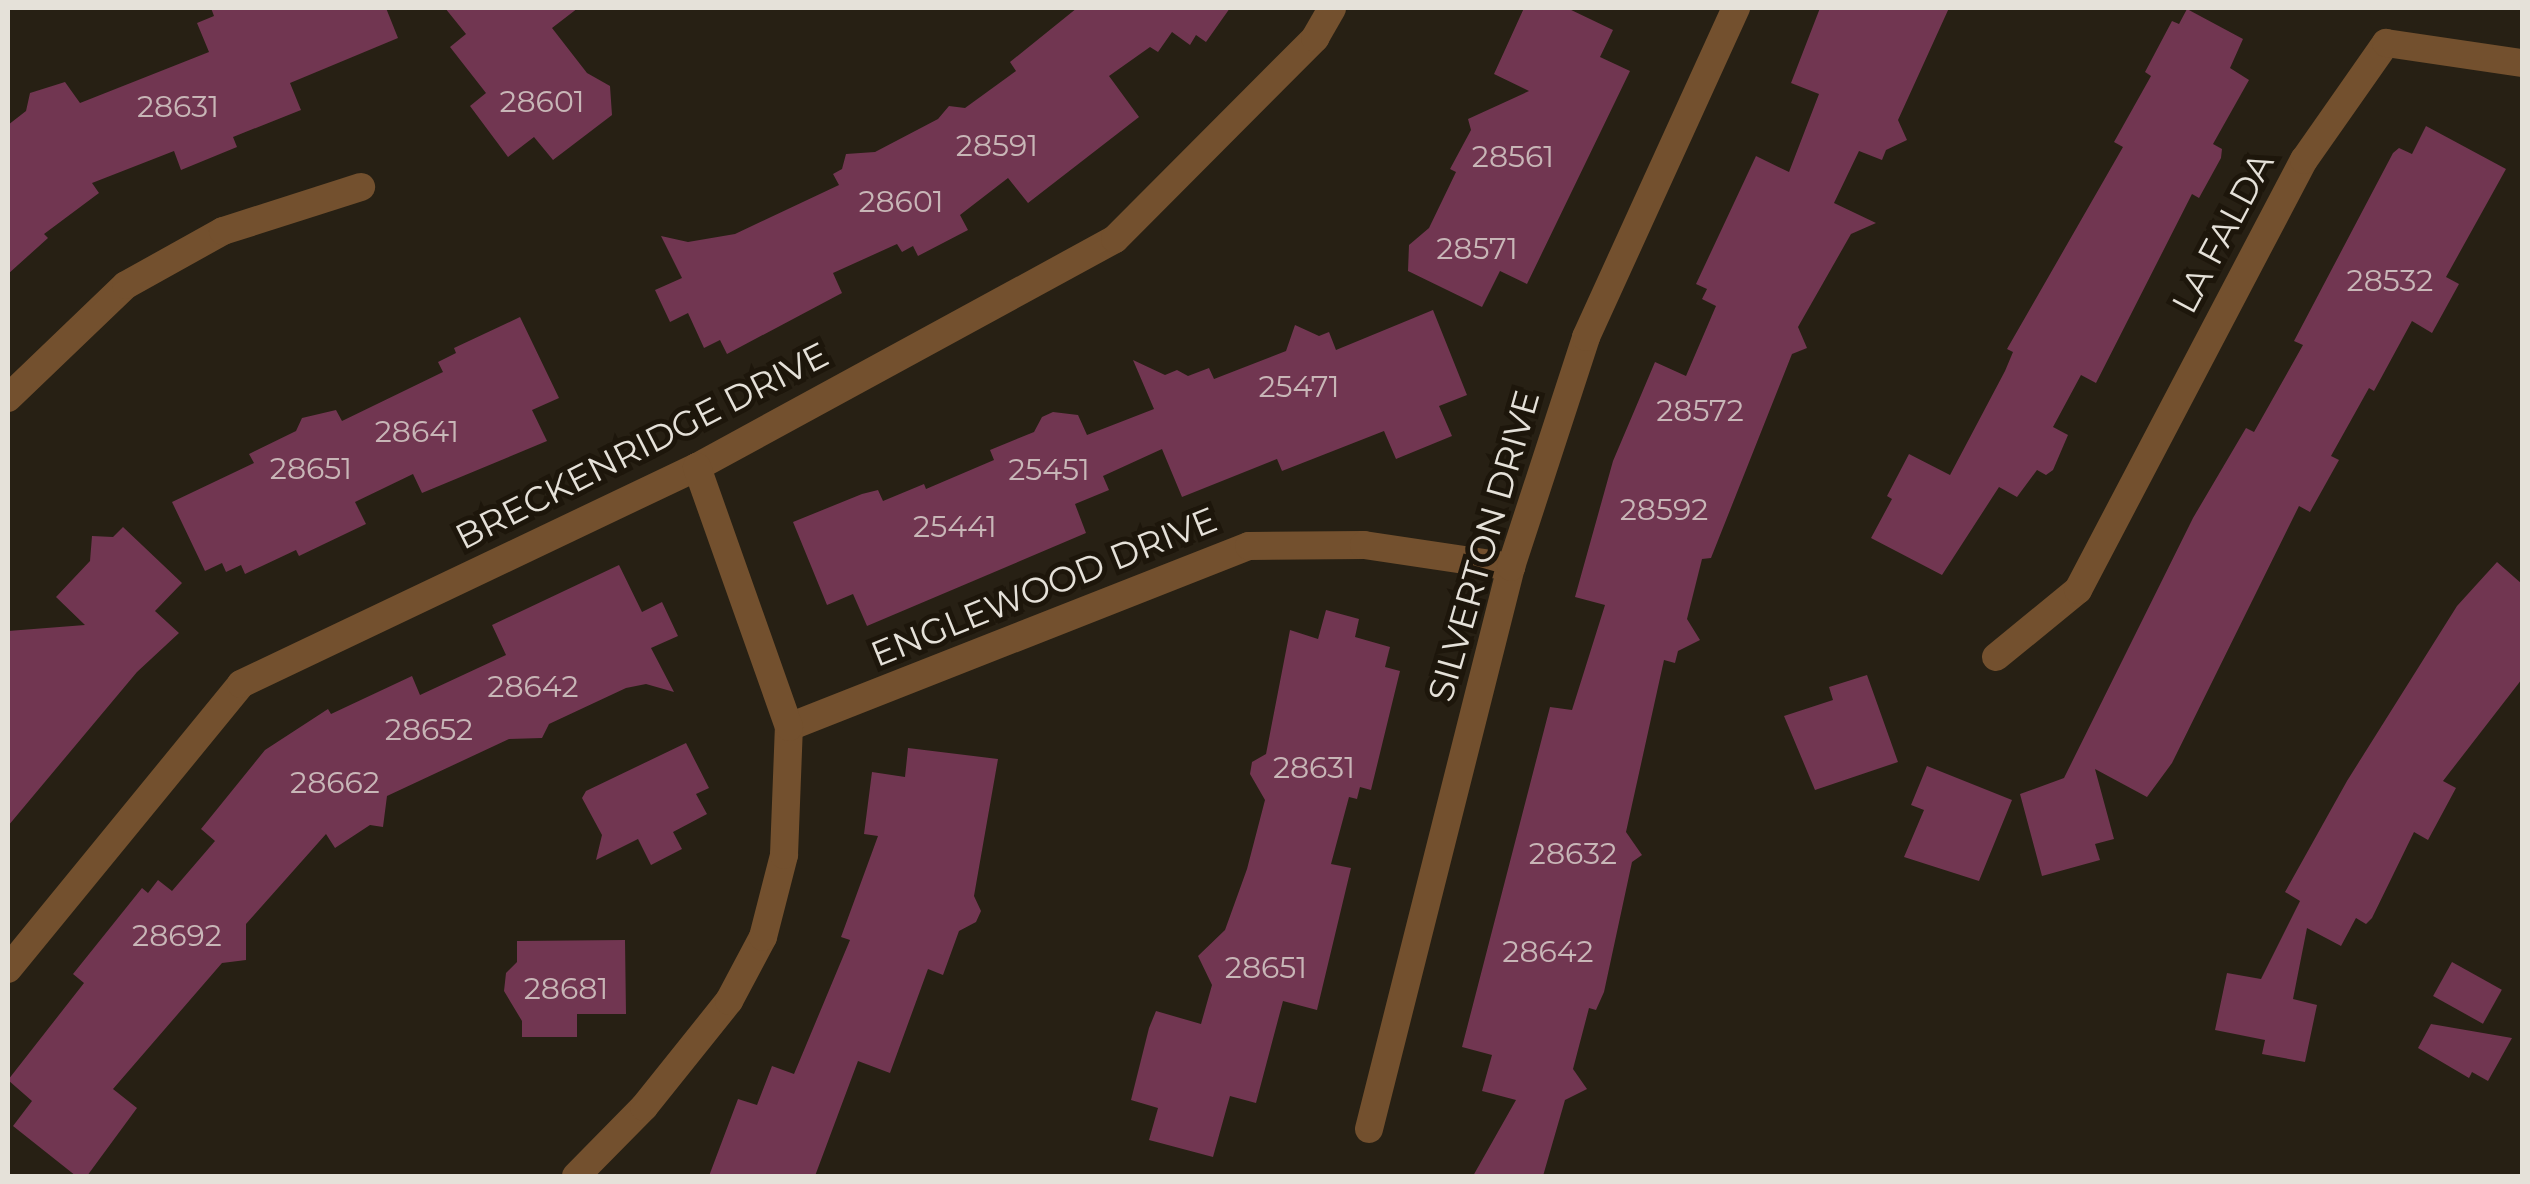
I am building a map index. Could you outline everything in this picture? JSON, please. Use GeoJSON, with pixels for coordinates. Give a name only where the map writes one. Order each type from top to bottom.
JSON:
{"type":"FeatureCollection","features":[{"type":"Feature","properties":{"kind":"street","name":"BRECKENRIDGE DRIVE"},"geometry":{"type":"LineString","coordinates":[[8,969],[241,684],[697,467],[1116,238],[1315,38],[1332,8]]}},
{"type":"Feature","properties":{"kind":"street","name":"SILVERTON DRIVE"},"geometry":{"type":"LineString","coordinates":[[1369,1129],[1512,566],[1586,336],[1736,8]]}},
{"type":"Feature","properties":{"kind":"street","name":"LA FALDA"},"geometry":{"type":"LineString","coordinates":[[1996,656],[2078,590],[2304,160],[2386,43],[2522,63]]}},
{"type":"Feature","properties":{"kind":"street"},"geometry":{"type":"LineString","coordinates":[[8,398],[126,285],[223,231],[362,187]]}},
{"type":"Feature","properties":{"kind":"street"},"geometry":{"type":"LineString","coordinates":[[576,1176],[644,1107],[729,1001],[763,937],[784,855],[789,727],[697,467]]}},
{"type":"Feature","properties":{"kind":"street","name":"ENGLEWOOD DRIVE"},"geometry":{"type":"LineString","coordinates":[[789,727],[1249,546],[1364,546],[1512,566]]}},
{"type":"Feature","properties":{"kind":"building"},"geometry":{"type":"Polygon","coordinates":[[[211,8],[386,8],[398,38],[290,83],[301,110],[233,137],[237,147],[181,170],[174,151],[92,183],[99,193],[44,234],[48,238],[8,274],[8,125],[26,111],[30,93],[65,82],[80,103],[209,52],[197,23],[214,16],[211,8]]]}},
{"type":"Feature","properties":{"kind":"building"},"geometry":{"type":"Polygon","coordinates":[[[445,8],[578,8],[552,28],[587,73],[610,86],[612,115],[553,160],[534,137],[508,157],[470,106],[486,93],[450,47],[466,34],[445,8]]]}},
{"type":"Feature","properties":{"kind":"building"},"geometry":{"type":"Polygon","coordinates":[[[1077,8],[1230,8],[1206,42],[1196,35],[1190,45],[1172,32],[1158,52],[1150,47],[1109,76],[1139,117],[1028,203],[1008,178],[960,215],[968,230],[918,256],[913,246],[902,252],[897,244],[833,273],[842,293],[727,354],[720,340],[704,348],[688,313],[670,322],[655,290],[682,278],[661,236],[688,242],[735,234],[839,185],[833,174],[842,169],[846,154],[875,152],[938,119],[949,106],[965,108],[1016,71],[1010,62],[1077,8]]]}},
{"type":"Feature","properties":{"kind":"building"},"geometry":{"type":"Polygon","coordinates":[[[1524,8],[1567,8],[1613,30],[1600,57],[1630,71],[1527,284],[1500,271],[1482,307],[1408,271],[1409,245],[1429,228],[1456,172],[1450,169],[1471,130],[1468,119],[1529,91],[1494,74],[1524,8]]]}},
{"type":"Feature","properties":{"kind":"building"},"geometry":{"type":"Polygon","coordinates":[[[1820,8],[1949,8],[1898,120],[1907,140],[1886,150],[1882,160],[1859,151],[1834,203],[1876,223],[1851,234],[1798,327],[1807,348],[1792,354],[1711,558],[1702,559],[1687,619],[1700,640],[1678,651],[1675,663],[1664,660],[1626,832],[1642,855],[1632,862],[1604,992],[1596,1010],[1589,1008],[1573,1069],[1587,1089],[1565,1100],[1543,1176],[1473,1176],[1516,1100],[1482,1091],[1492,1055],[1462,1047],[1550,707],[1572,710],[1605,605],[1575,597],[1613,461],[1655,362],[1686,376],[1716,306],[1702,299],[1707,289],[1696,284],[1756,156],[1789,172],[1819,94],[1791,83],[1820,8]]]}},
{"type":"Feature","properties":{"kind":"building"},"geometry":{"type":"Polygon","coordinates":[[[2187,9],[2243,39],[2230,68],[2249,80],[2213,144],[2222,149],[2221,158],[2199,198],[2192,194],[2096,383],[2081,375],[2053,427],[2068,435],[2053,470],[2046,475],[2037,470],[2017,497],[1999,487],[1942,575],[1871,538],[1892,499],[1887,496],[1909,454],[1950,475],[2005,371],[2013,352],[2007,349],[2123,147],[2114,142],[2151,76],[2145,72],[2172,21],[2179,24],[2187,9]]]}},
{"type":"Feature","properties":{"kind":"building"},"geometry":{"type":"Polygon","coordinates":[[[2426,126],[2506,169],[2446,277],[2459,284],[2432,333],[2412,321],[2374,391],[2369,388],[2331,456],[2339,460],[2310,512],[2299,506],[2172,763],[2147,797],[2095,769],[2114,839],[2095,844],[2100,860],[2042,876],[2020,794],[2064,778],[2193,518],[2246,428],[2254,432],[2303,345],[2294,341],[2393,153],[2399,148],[2412,154],[2426,126]]]}},
{"type":"Feature","properties":{"kind":"building"},"geometry":{"type":"Polygon","coordinates":[[[1433,310],[1467,395],[1439,406],[1452,436],[1396,459],[1384,431],[1282,471],[1277,459],[1182,497],[1162,449],[1103,476],[1109,490],[1075,504],[1086,533],[867,626],[853,594],[827,605],[793,522],[878,490],[883,501],[924,484],[926,489],[994,460],[990,450],[1034,432],[1042,417],[1053,412],[1078,415],[1087,435],[1154,409],[1133,360],[1165,375],[1177,370],[1188,376],[1209,368],[1214,379],[1286,351],[1295,325],[1319,336],[1329,332],[1336,350],[1433,310]]]}},
{"type":"Feature","properties":{"kind":"building"},"geometry":{"type":"Polygon","coordinates":[[[520,317],[559,398],[532,410],[547,441],[422,493],[413,474],[355,502],[366,524],[299,556],[296,550],[245,574],[241,565],[226,572],[222,563],[205,571],[172,502],[254,463],[249,454],[296,431],[302,418],[336,410],[342,421],[443,372],[438,362],[456,353],[454,348],[520,317]]]}},
{"type":"Feature","properties":{"kind":"building"},"geometry":{"type":"Polygon","coordinates":[[[123,527],[182,583],[155,611],[179,633],[137,672],[8,826],[8,631],[85,625],[56,597],[90,561],[92,536],[113,537],[123,527]]]}},
{"type":"Feature","properties":{"kind":"building"},"geometry":{"type":"Polygon","coordinates":[[[2497,562],[2522,584],[2522,679],[2443,781],[2456,788],[2428,840],[2414,832],[2372,918],[2366,924],[2356,918],[2341,946],[2307,928],[2293,999],[2317,1005],[2305,1062],[2262,1054],[2265,1040],[2215,1030],[2227,973],[2261,979],[2300,901],[2285,892],[2347,781],[2457,606],[2497,562]]]}},
{"type":"Feature","properties":{"kind":"building"},"geometry":{"type":"Polygon","coordinates":[[[619,565],[642,612],[662,602],[678,636],[651,648],[674,692],[646,684],[626,688],[549,724],[542,738],[509,739],[387,796],[383,827],[370,825],[335,848],[326,834],[246,924],[246,960],[222,963],[113,1089],[137,1108],[87,1176],[76,1176],[13,1126],[32,1101],[8,1080],[84,983],[73,974],[142,888],[148,893],[158,880],[172,891],[215,841],[201,829],[265,750],[328,709],[331,714],[412,676],[420,695],[506,655],[492,625],[619,565]]]}},
{"type":"Feature","properties":{"kind":"building"},"geometry":{"type":"Polygon","coordinates":[[[1326,610],[1359,619],[1355,637],[1390,647],[1385,667],[1400,671],[1371,790],[1360,787],[1357,799],[1349,797],[1331,864],[1351,868],[1317,1010],[1283,1001],[1256,1103],[1230,1096],[1213,1157],[1149,1140],[1158,1108],[1131,1100],[1149,1028],[1156,1011],[1201,1024],[1212,985],[1198,956],[1225,930],[1247,869],[1265,800],[1250,774],[1252,762],[1266,754],[1290,630],[1318,639],[1326,610]]]}},
{"type":"Feature","properties":{"kind":"building"},"geometry":{"type":"Polygon","coordinates":[[[1867,675],[1898,762],[1815,790],[1784,716],[1833,700],[1829,687],[1867,675]]]}},
{"type":"Feature","properties":{"kind":"building"},"geometry":{"type":"Polygon","coordinates":[[[686,743],[709,788],[696,794],[707,814],[673,832],[682,849],[651,865],[638,839],[596,860],[602,835],[582,798],[586,791],[686,743]]]}},
{"type":"Feature","properties":{"kind":"building"},"geometry":{"type":"Polygon","coordinates":[[[908,748],[998,759],[974,896],[981,911],[976,922],[959,931],[943,975],[928,969],[890,1073],[858,1061],[815,1176],[709,1176],[738,1099],[757,1105],[772,1066],[794,1074],[850,940],[841,937],[878,836],[864,834],[872,772],[905,777],[908,748]]]}},
{"type":"Feature","properties":{"kind":"building"},"geometry":{"type":"Polygon","coordinates":[[[1927,766],[2012,800],[1979,881],[1904,857],[1924,810],[1911,805],[1927,766]]]}},
{"type":"Feature","properties":{"kind":"building"},"geometry":{"type":"Polygon","coordinates":[[[625,940],[626,1014],[577,1014],[577,1037],[522,1037],[522,1021],[504,991],[506,973],[517,962],[517,941],[625,940]]]}},
{"type":"Feature","properties":{"kind":"building"},"geometry":{"type":"Polygon","coordinates":[[[2452,962],[2502,990],[2483,1024],[2433,996],[2452,962]]]}},
{"type":"Feature","properties":{"kind":"building"},"geometry":{"type":"Polygon","coordinates":[[[2431,1024],[2512,1038],[2488,1081],[2472,1072],[2469,1078],[2418,1048],[2431,1024]]]}}]}
